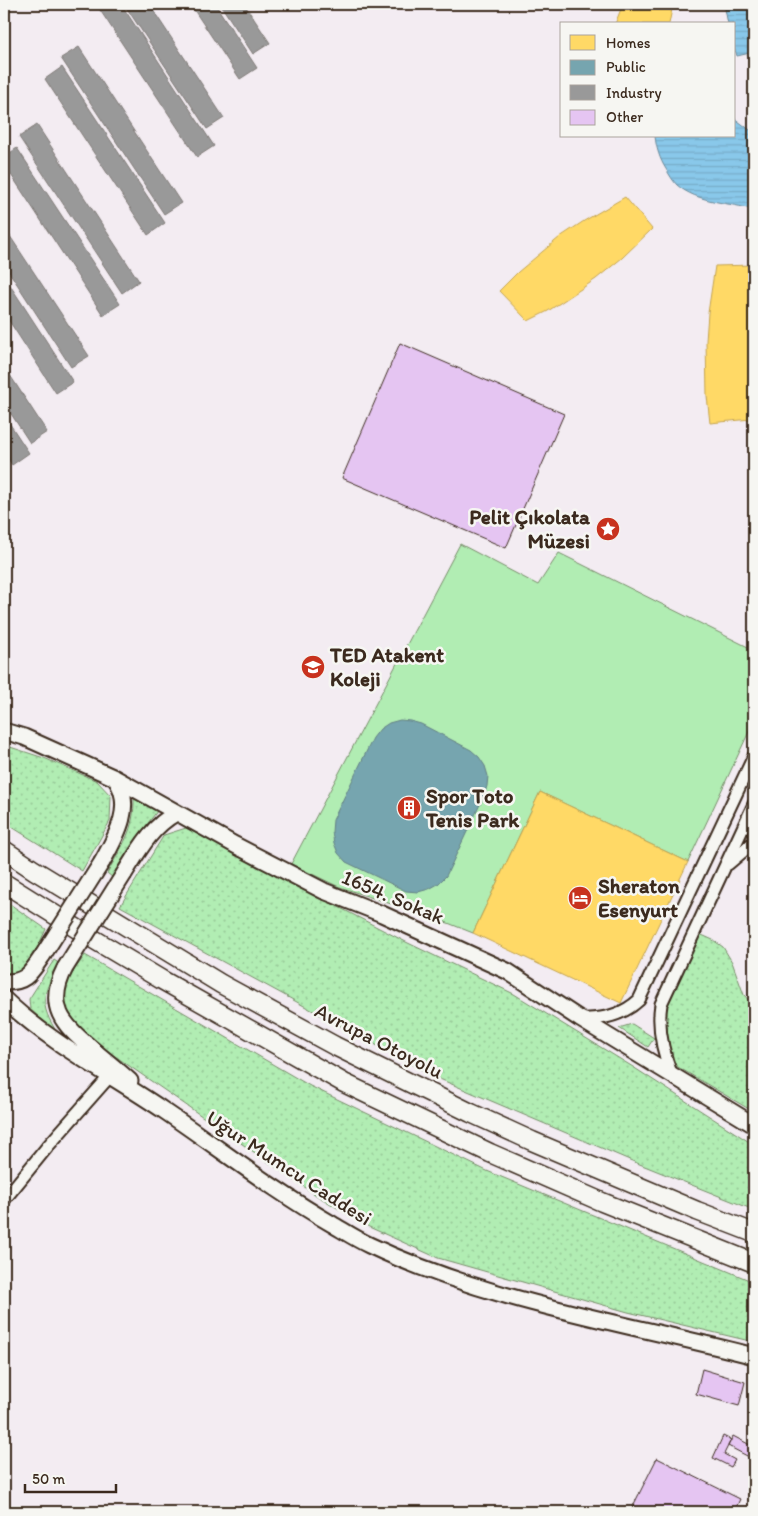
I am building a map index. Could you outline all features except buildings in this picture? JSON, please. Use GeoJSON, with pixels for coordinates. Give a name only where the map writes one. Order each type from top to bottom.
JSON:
{"type":"FeatureCollection","features":[{"type":"Feature","properties":{"kind":"highway","name":"Avrupa Otoyolu"},"geometry":{"type":"LineString","coordinates":[[4,850],[221,984],[335,1046],[532,1141],[754,1233]]}},
{"type":"Feature","properties":{"kind":"highway"},"geometry":{"type":"LineString","coordinates":[[4,883],[162,980],[344,1082],[490,1153],[602,1202],[754,1263]]}},
{"type":"Feature","properties":{"kind":"main road","name":"1654. Sokak"},"geometry":{"type":"LineString","coordinates":[[4,731],[115,778],[176,813],[324,891],[382,914],[507,971],[580,1019],[754,1125]]}},
{"type":"Feature","properties":{"kind":"main road"},"geometry":{"type":"LineString","coordinates":[[4,982],[14,982],[24,978],[42,955],[102,862],[112,843],[123,814],[122,791],[115,778]]}},
{"type":"Feature","properties":{"kind":"main road"},"geometry":{"type":"LineString","coordinates":[[161,1109],[66,1026],[59,1012],[57,997],[59,984],[65,968],[124,874],[152,832],[162,822],[176,813]]}},
{"type":"Feature","properties":{"kind":"main road","name":"Uğur Mumcu Caddesi"},"geometry":{"type":"LineString","coordinates":[[4,999],[26,1020],[109,1077],[161,1109],[299,1205],[367,1244],[441,1275],[507,1295],[754,1356]]}},
{"type":"Feature","properties":{"kind":"street"},"geometry":{"type":"LineString","coordinates":[[580,1019],[590,1020],[609,1016],[626,1010],[640,1000],[754,756]]}},
{"type":"Feature","properties":{"kind":"street"},"geometry":{"type":"LineString","coordinates":[[672,1076],[661,1040],[660,1020],[662,1004],[754,804]]}},
{"type":"Feature","properties":{"kind":"street"},"geometry":{"type":"LineString","coordinates":[[725,867],[754,842]]}},
{"type":"Feature","properties":{"kind":"street"},"geometry":{"type":"LineString","coordinates":[[4,1200],[48,1146],[109,1077]]}},
{"type":"Feature","properties":{"kind":"green space"},"geometry":{"type":"Polygon","coordinates":[[[460,544],[538,585],[559,553],[754,650],[754,721],[688,862],[540,792],[473,933],[337,886],[291,864],[460,544]]]}},
{"type":"Feature","properties":{"kind":"green space"},"geometry":{"type":"Polygon","coordinates":[[[4,745],[44,758],[97,781],[111,796],[110,821],[82,871],[4,822],[4,745]]]}},
{"type":"Feature","properties":{"kind":"green space"},"geometry":{"type":"Polygon","coordinates":[[[134,797],[158,810],[142,831],[113,878],[107,873],[130,828],[134,809],[134,797]]]}},
{"type":"Feature","properties":{"kind":"green space"},"geometry":{"type":"Polygon","coordinates":[[[186,828],[406,942],[514,994],[633,1067],[754,1145],[754,1210],[632,1161],[435,1077],[120,906],[164,835],[186,828]]]}},
{"type":"Feature","properties":{"kind":"green space"},"geometry":{"type":"Polygon","coordinates":[[[4,900],[46,929],[31,962],[13,975],[4,972],[4,900]]]}},
{"type":"Feature","properties":{"kind":"green space"},"geometry":{"type":"Polygon","coordinates":[[[695,932],[723,947],[732,962],[744,995],[754,1006],[754,1112],[666,1060],[660,1020],[695,932]]]}},
{"type":"Feature","properties":{"kind":"green space"},"geometry":{"type":"Polygon","coordinates":[[[85,955],[310,1086],[487,1171],[754,1282],[754,1342],[628,1312],[438,1258],[369,1227],[316,1195],[99,1045],[79,1027],[68,1013],[63,997],[68,979],[85,955]]]}},
{"type":"Feature","properties":{"kind":"green space"},"geometry":{"type":"Polygon","coordinates":[[[54,960],[60,964],[46,991],[45,1006],[47,1014],[58,1034],[30,1009],[29,999],[54,960]]]}},
{"type":"Feature","properties":{"kind":"green space"},"geometry":{"type":"Polygon","coordinates":[[[632,1024],[654,1038],[648,1047],[619,1028],[632,1024]]]}},
{"type":"Feature","properties":{"kind":"water"},"geometry":{"type":"Polygon","coordinates":[[[724,4],[754,4],[754,54],[737,56],[736,22],[728,22],[724,4]]]}},
{"type":"Feature","properties":{"kind":"water"},"geometry":{"type":"Polygon","coordinates":[[[736,120],[754,133],[754,210],[704,199],[685,191],[677,185],[670,175],[662,162],[655,138],[736,138],[736,120]]]}},
{"type":"Feature","properties":{"kind":"place","name":"Pelit Çıkolata Müzesi"},"geometry":{"type":"Point","coordinates":[608,529]}},
{"type":"Feature","properties":{"kind":"place","name":"TED Atakent Koleji"},"geometry":{"type":"Point","coordinates":[313,667]}},
{"type":"Feature","properties":{"kind":"place","name":"Spor Toto Tenis Park"},"geometry":{"type":"Point","coordinates":[409,808]}},
{"type":"Feature","properties":{"kind":"place","name":"Sheraton Esenyurt"},"geometry":{"type":"Point","coordinates":[580,898]}}]}
